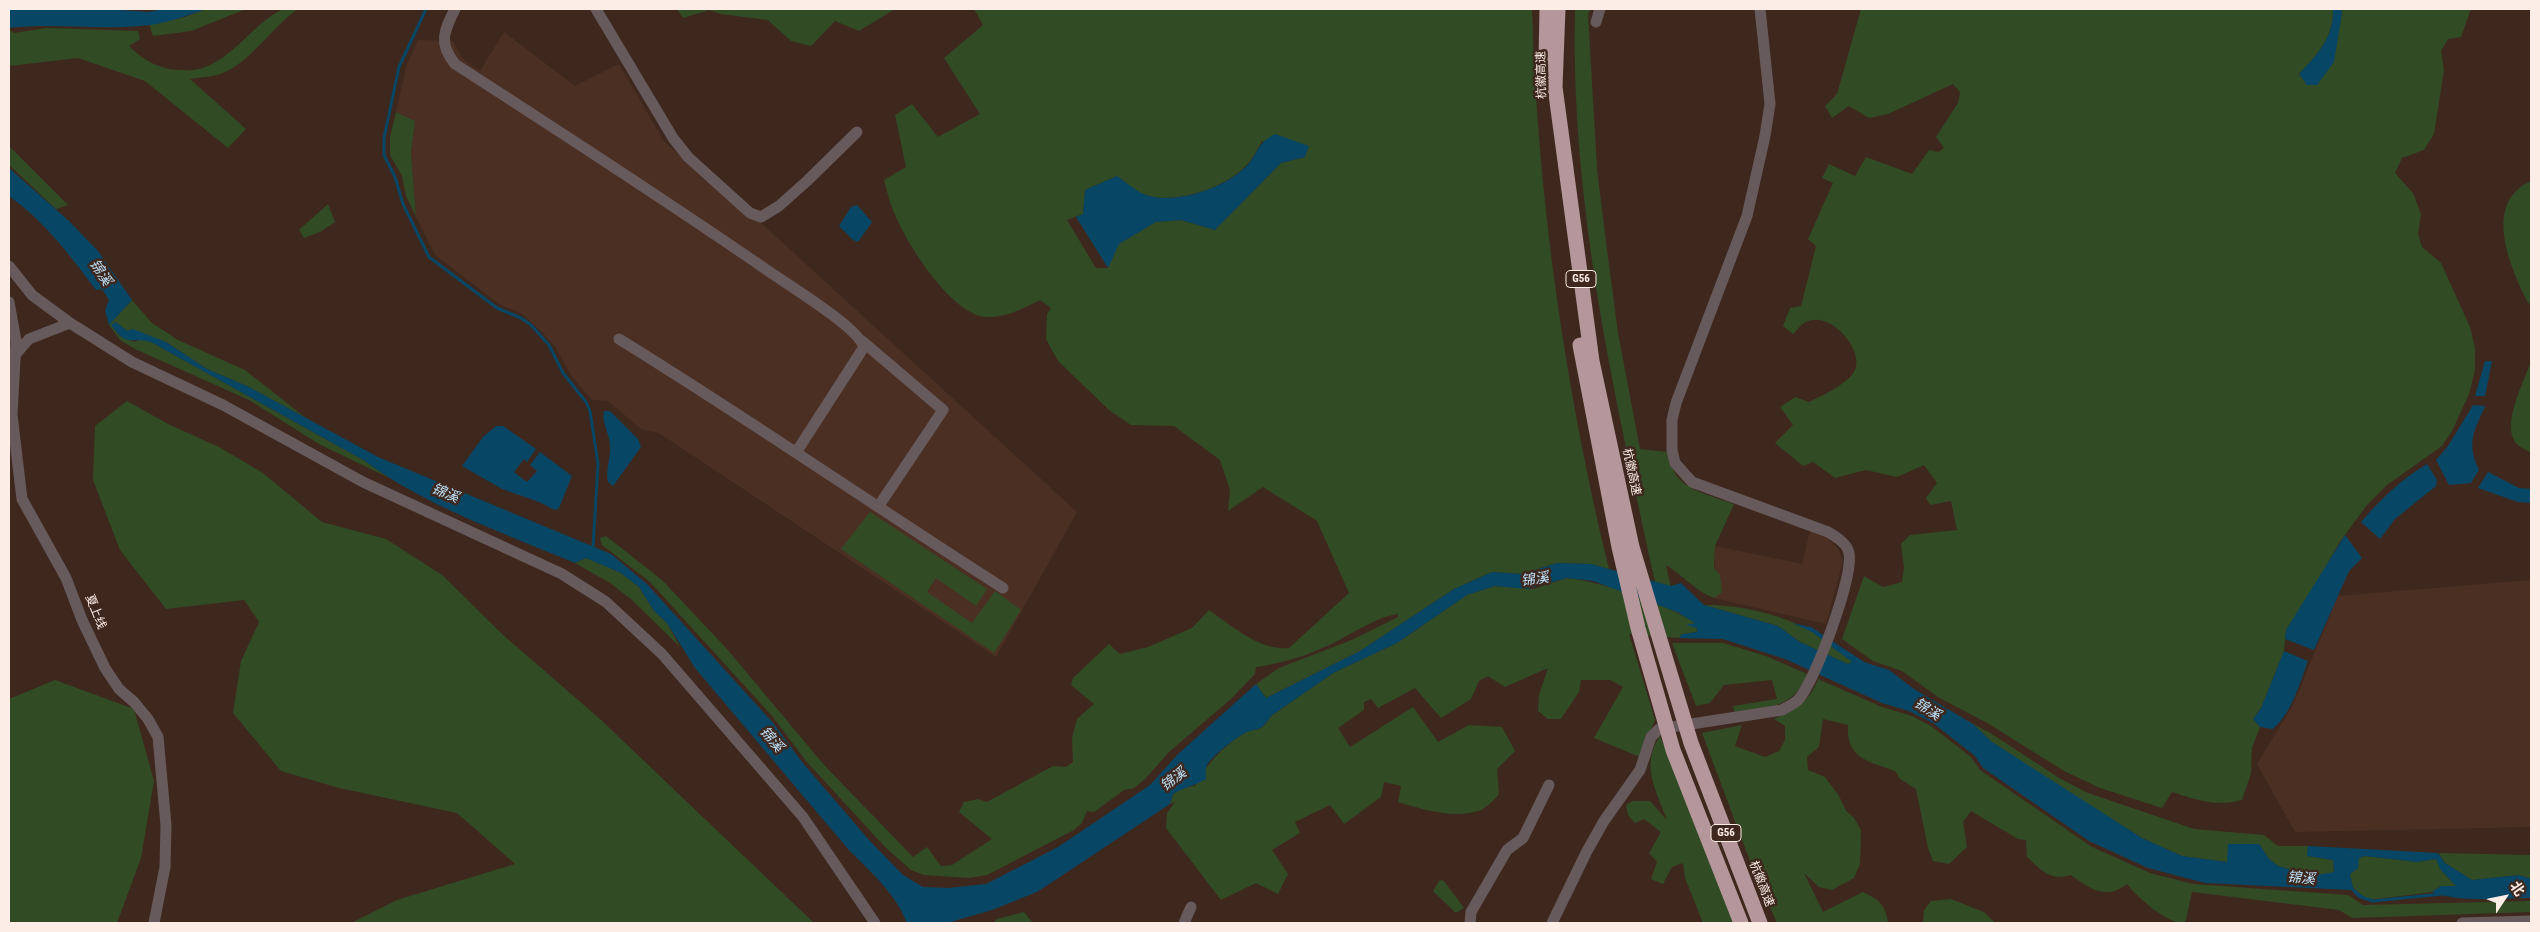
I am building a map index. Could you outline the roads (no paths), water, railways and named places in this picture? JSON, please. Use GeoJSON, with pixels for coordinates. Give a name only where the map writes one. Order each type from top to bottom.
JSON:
{"type":"FeatureCollection","features":[{"type":"Feature","properties":{"kind":"highway","name":"杭徽高速"},"geometry":{"type":"LineString","coordinates":[[1547,9],[1545,86],[1582,364],[1625,547],[1690,743],[1760,923]]}},
{"type":"Feature","properties":{"kind":"highway","name":"杭徽高速"},"geometry":{"type":"LineString","coordinates":[[1558,9],[1555,87],[1590,341],[1638,628],[1673,750],[1742,923]]}},
{"type":"Feature","properties":{"kind":"street"},"geometry":{"type":"LineString","coordinates":[[455,9],[446,28],[444,40],[446,53],[455,64],[661,197],[832,315],[943,410],[878,508]]}},
{"type":"Feature","properties":{"kind":"street"},"geometry":{"type":"LineString","coordinates":[[596,9],[673,138],[688,157],[750,213],[761,216],[779,206],[857,132]]}},
{"type":"Feature","properties":{"kind":"street"},"geometry":{"type":"LineString","coordinates":[[1596,22],[1600,9]]}},
{"type":"Feature","properties":{"kind":"street"},"geometry":{"type":"LineString","coordinates":[[1552,923],[1604,820],[1640,770],[1652,737],[1659,729],[1782,710],[1798,701],[1812,678],[1831,628],[1850,565],[1848,550],[1840,539],[1828,532],[1692,482],[1675,462],[1672,450],[1672,420],[1676,403],[1747,216],[1765,136],[1770,104],[1760,9]]}},
{"type":"Feature","properties":{"kind":"street"},"geometry":{"type":"LineString","coordinates":[[9,266],[32,296],[70,323],[132,362],[223,404],[363,482],[562,574],[606,602],[662,654],[803,817],[875,923]]}},
{"type":"Feature","properties":{"kind":"street","name":"夏上线"},"geometry":{"type":"LineString","coordinates":[[9,302],[16,341],[12,415],[22,499],[73,591],[82,620],[105,668],[119,689],[134,702],[148,719],[158,737],[166,825],[165,866],[154,923]]}},
{"type":"Feature","properties":{"kind":"street"},"geometry":{"type":"LineString","coordinates":[[14,355],[22,344],[29,339],[70,323]]}},
{"type":"Feature","properties":{"kind":"street"},"geometry":{"type":"LineString","coordinates":[[619,339],[797,451],[878,508],[1003,588]]}},
{"type":"Feature","properties":{"kind":"street"},"geometry":{"type":"LineString","coordinates":[[797,451],[864,348],[862,341]]}},
{"type":"Feature","properties":{"kind":"street"},"geometry":{"type":"LineString","coordinates":[[1470,923],[1472,912],[1507,850],[1522,838],[1549,785]]}},
{"type":"Feature","properties":{"kind":"street"},"geometry":{"type":"LineString","coordinates":[[1184,923],[1191,907]]}},
{"type":"Feature","properties":{"kind":"street"},"geometry":{"type":"LineString","coordinates":[[2462,923],[2531,921]]}},
{"type":"Feature","properties":{"kind":"water"},"geometry":{"type":"Polygon","coordinates":[[[9,9],[106,9],[148,12],[163,9],[206,9],[174,20],[148,25],[9,28],[9,9]]]}},
{"type":"Feature","properties":{"kind":"water"},"geometry":{"type":"Polygon","coordinates":[[[2333,9],[2341,9],[2342,13],[2334,62],[2317,85],[2307,85],[2299,74],[2328,37],[2333,19],[2333,9]]]}},
{"type":"Feature","properties":{"kind":"water"},"geometry":{"type":"Polygon","coordinates":[[[1275,134],[1309,146],[1305,157],[1281,163],[1215,230],[1181,220],[1156,222],[1119,244],[1108,268],[1076,217],[1083,214],[1085,190],[1117,176],[1141,193],[1149,196],[1161,198],[1175,197],[1204,191],[1231,179],[1241,171],[1250,162],[1262,143],[1275,134]]]}},
{"type":"Feature","properties":{"kind":"water"},"geometry":{"type":"Polygon","coordinates":[[[9,168],[69,221],[98,251],[132,300],[109,325],[105,311],[109,300],[102,289],[96,290],[66,251],[45,228],[9,196],[9,168]]]}},
{"type":"Feature","properties":{"kind":"water"},"geometry":{"type":"Polygon","coordinates":[[[857,205],[872,222],[858,242],[853,240],[839,226],[851,207],[857,205]]]}},
{"type":"Feature","properties":{"kind":"water"},"geometry":{"type":"Polygon","coordinates":[[[116,322],[127,331],[133,329],[166,342],[207,369],[249,387],[378,457],[611,554],[647,584],[774,724],[802,762],[869,840],[903,875],[923,887],[948,888],[986,884],[1058,847],[1150,785],[1178,754],[1256,684],[1266,698],[1360,651],[1454,589],[1492,572],[1522,574],[1557,563],[1591,564],[1671,586],[1681,583],[1704,605],[1778,626],[1800,642],[1848,664],[1852,662],[1812,632],[1792,623],[1811,627],[1864,662],[1889,670],[1914,689],[1973,724],[1992,742],[2142,838],[2182,856],[2227,862],[2228,844],[2259,844],[2269,859],[2278,866],[2311,876],[2334,872],[2333,860],[2307,856],[2308,846],[2438,853],[2445,863],[2472,880],[2519,875],[2531,879],[2531,898],[2468,899],[2432,892],[2441,886],[2456,886],[2440,869],[2436,859],[2417,862],[2365,856],[2359,858],[2358,868],[2350,874],[2353,888],[2368,900],[2359,898],[2351,890],[2205,883],[2148,868],[2089,841],[1983,768],[1975,756],[1933,723],[1909,711],[1882,703],[1785,659],[1723,639],[1679,638],[1682,634],[1697,632],[1697,628],[1686,625],[1695,623],[1677,612],[1593,581],[1567,578],[1527,589],[1495,586],[1467,595],[1397,643],[1333,673],[1271,716],[1264,726],[1243,734],[1222,749],[1208,764],[1206,779],[1173,794],[1170,804],[1037,892],[992,910],[947,923],[907,923],[889,893],[848,849],[695,668],[667,623],[654,611],[639,587],[621,573],[586,558],[575,563],[494,530],[413,492],[365,461],[151,342],[130,340],[122,337],[111,325],[116,322]]]}},
{"type":"Feature","properties":{"kind":"water"},"geometry":{"type":"Polygon","coordinates":[[[2485,361],[2492,361],[2485,396],[2475,396],[2485,361]]]}},
{"type":"Feature","properties":{"kind":"water"},"geometry":{"type":"Polygon","coordinates":[[[2473,405],[2485,406],[2475,430],[2472,444],[2479,470],[2471,483],[2449,485],[2436,460],[2448,446],[2473,405]]]}},
{"type":"Feature","properties":{"kind":"water"},"geometry":{"type":"Polygon","coordinates":[[[604,411],[610,411],[638,439],[641,447],[613,486],[608,482],[607,478],[610,446],[603,416],[604,411]]]}},
{"type":"Feature","properties":{"kind":"water"},"geometry":{"type":"Polygon","coordinates":[[[496,426],[503,426],[536,449],[527,462],[524,459],[514,472],[527,482],[537,471],[530,465],[540,452],[572,476],[559,508],[555,510],[539,502],[502,489],[462,466],[483,437],[496,426]]]}},
{"type":"Feature","properties":{"kind":"water"},"geometry":{"type":"Polygon","coordinates":[[[2427,464],[2437,480],[2436,486],[2395,519],[2380,539],[2361,522],[2391,490],[2427,464]]]}},
{"type":"Feature","properties":{"kind":"water"},"geometry":{"type":"Polygon","coordinates":[[[2488,472],[2519,488],[2531,489],[2531,503],[2518,502],[2478,488],[2488,472]]]}},
{"type":"Feature","properties":{"kind":"water"},"geometry":{"type":"Polygon","coordinates":[[[2345,535],[2362,558],[2349,571],[2314,650],[2285,639],[2286,630],[2345,535]]]}},
{"type":"Feature","properties":{"kind":"water"},"geometry":{"type":"Polygon","coordinates":[[[2284,651],[2308,661],[2295,697],[2286,714],[2273,729],[2260,727],[2253,719],[2261,708],[2284,651]]]}},
{"type":"Feature","properties":{"kind":"waterway"},"geometry":{"type":"LineString","coordinates":[[426,9],[399,67],[384,138],[384,155],[395,177],[403,204],[429,257],[497,308],[521,318],[531,325],[549,345],[563,373],[586,402],[590,411],[598,464],[593,547]]}},
{"type":"Feature","properties":{"kind":"waterway","name":"锦溪"},"geometry":{"type":"LineString","coordinates":[[2361,897],[2373,901],[2442,894]]}}]}
